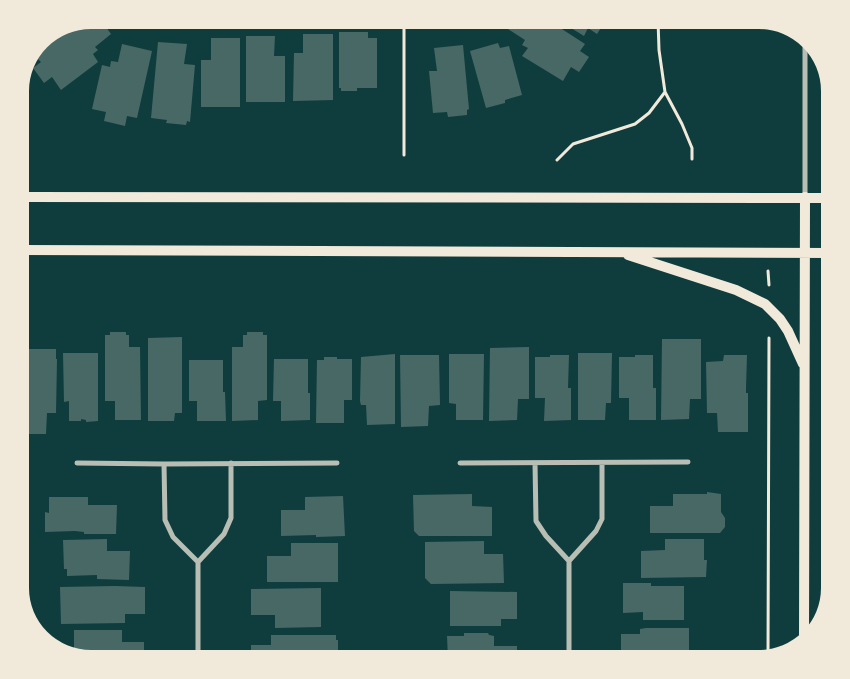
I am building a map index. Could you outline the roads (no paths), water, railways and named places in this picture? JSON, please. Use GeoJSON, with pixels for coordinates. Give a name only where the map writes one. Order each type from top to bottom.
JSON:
{"type":"FeatureCollection","features":[{"type":"Feature","properties":{"kind":"main road"},"geometry":{"type":"LineString","coordinates":[[29,197],[821,198]]}},
{"type":"Feature","properties":{"kind":"main road"},"geometry":{"type":"LineString","coordinates":[[804,631],[805,197]]}},
{"type":"Feature","properties":{"kind":"main road"},"geometry":{"type":"LineString","coordinates":[[29,250],[821,253]]}},
{"type":"Feature","properties":{"kind":"main road"},"geometry":{"type":"LineString","coordinates":[[620,252],[736,290],[765,304],[780,319],[788,331],[805,370]]}},
{"type":"Feature","properties":{"kind":"street"},"geometry":{"type":"LineString","coordinates":[[805,49],[805,197]]}},
{"type":"Feature","properties":{"kind":"street"},"geometry":{"type":"LineString","coordinates":[[460,463],[688,462]]}},
{"type":"Feature","properties":{"kind":"street"},"geometry":{"type":"LineString","coordinates":[[77,463],[337,463]]}},
{"type":"Feature","properties":{"kind":"street"},"geometry":{"type":"LineString","coordinates":[[198,650],[198,562],[224,534],[231,518],[231,463]]}},
{"type":"Feature","properties":{"kind":"street"},"geometry":{"type":"LineString","coordinates":[[535,463],[536,522],[569,561],[569,650]]}},
{"type":"Feature","properties":{"kind":"street"},"geometry":{"type":"LineString","coordinates":[[569,561],[596,532],[602,519],[602,463]]}},
{"type":"Feature","properties":{"kind":"street"},"geometry":{"type":"LineString","coordinates":[[164,464],[165,520],[173,537],[198,562]]}}]}
